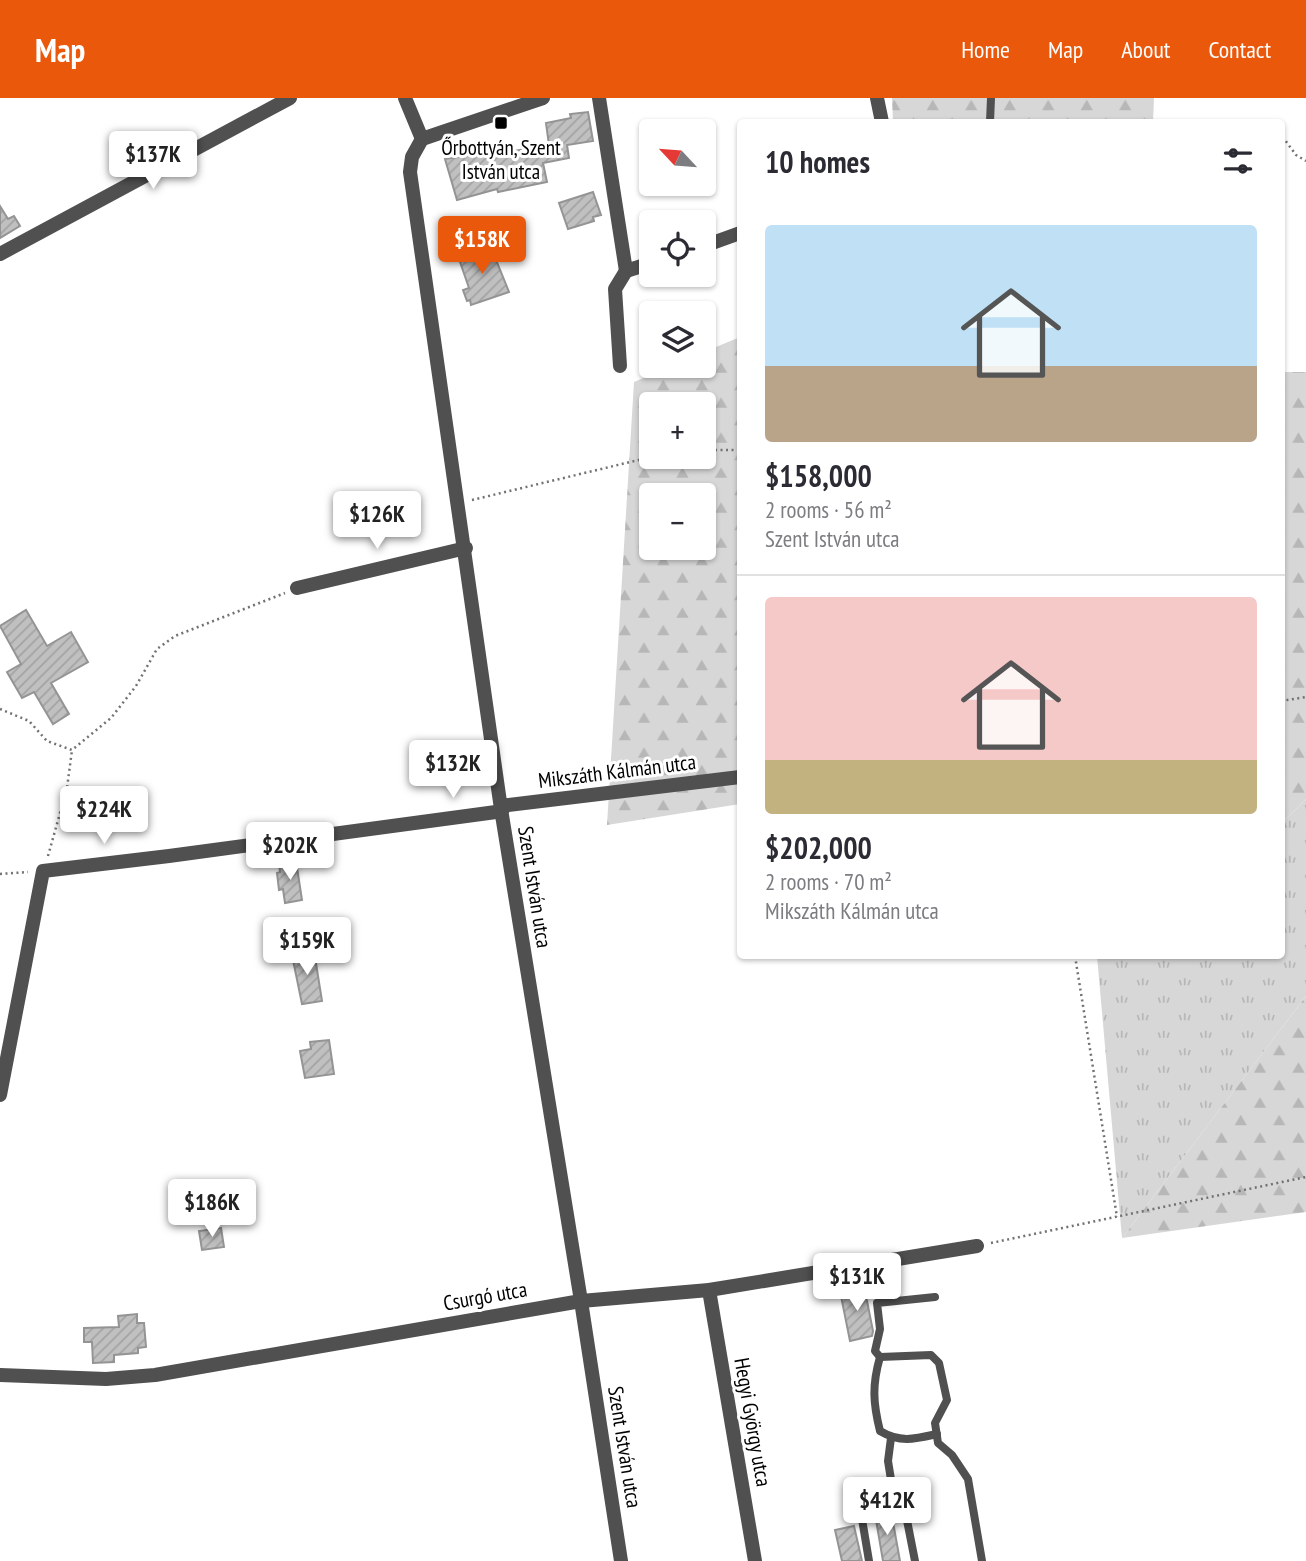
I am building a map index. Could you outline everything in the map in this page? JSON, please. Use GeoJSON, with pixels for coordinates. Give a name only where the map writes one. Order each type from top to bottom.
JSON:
{"type":"FeatureCollection","features":[{"type":"Feature","properties":{"kind":"street"},"geometry":{"type":"LineString","coordinates":[[0,254],[290,98]]}},
{"type":"Feature","properties":{"kind":"street"},"geometry":{"type":"LineString","coordinates":[[405,98],[422,139],[543,98]]}},
{"type":"Feature","properties":{"kind":"street"},"geometry":{"type":"LineString","coordinates":[[599,98],[626,271],[615,289],[620,366]]}},
{"type":"Feature","properties":{"kind":"street"},"geometry":{"type":"LineString","coordinates":[[877,98],[880,119]]}},
{"type":"Feature","properties":{"kind":"street","name":"Szent István utca"},"geometry":{"type":"LineString","coordinates":[[422,139],[412,157],[411,172],[501,809],[621,1561]]}},
{"type":"Feature","properties":{"kind":"street"},"geometry":{"type":"LineString","coordinates":[[716,242],[737,234]]}},
{"type":"Feature","properties":{"kind":"street"},"geometry":{"type":"LineString","coordinates":[[626,271],[639,267]]}},
{"type":"Feature","properties":{"kind":"street"},"geometry":{"type":"LineString","coordinates":[[298,588],[466,548]]}},
{"type":"Feature","properties":{"kind":"street","name":"Mikszáth Kálmán utca"},"geometry":{"type":"LineString","coordinates":[[43,871],[183,855],[496,812],[508,805],[737,777]]}},
{"type":"Feature","properties":{"kind":"street"},"geometry":{"type":"LineString","coordinates":[[0,1095],[43,871]]}},
{"type":"Feature","properties":{"kind":"street","name":"Csurgó utca"},"geometry":{"type":"LineString","coordinates":[[0,1375],[106,1379],[155,1375],[581,1301],[709,1290],[977,1246]]}},
{"type":"Feature","properties":{"kind":"street","name":"Hegyi György utca"},"geometry":{"type":"LineString","coordinates":[[709,1290],[755,1561]]}},
{"type":"Feature","properties":{"kind":"lane"},"geometry":{"type":"LineString","coordinates":[[990,119],[991,98]]}},
{"type":"Feature","properties":{"kind":"lane"},"geometry":{"type":"LineString","coordinates":[[880,1357],[875,1351],[880,1329],[877,1303],[935,1297]]}},
{"type":"Feature","properties":{"kind":"lane"},"geometry":{"type":"LineString","coordinates":[[880,1357],[931,1355],[939,1363],[947,1400],[934,1423],[938,1443],[952,1455],[968,1479],[982,1561]]}},
{"type":"Feature","properties":{"kind":"lane"},"geometry":{"type":"LineString","coordinates":[[880,1357],[873,1380],[875,1412],[880,1431],[891,1438],[908,1440],[937,1434]]}},
{"type":"Feature","properties":{"kind":"lane"},"geometry":{"type":"LineString","coordinates":[[891,1438],[888,1461],[893,1492],[903,1500],[915,1561]]}},
{"type":"Feature","properties":{"kind":"lane"},"geometry":{"type":"LineString","coordinates":[[858,1496],[869,1561]]}},
{"type":"Feature","properties":{"kind":"path"},"geometry":{"type":"LineString","coordinates":[[1285,142],[1296,155],[1306,161]]}},
{"type":"Feature","properties":{"kind":"path"},"geometry":{"type":"LineString","coordinates":[[716,450],[737,450]]}},
{"type":"Feature","properties":{"kind":"path"},"geometry":{"type":"LineString","coordinates":[[458,503],[639,460]]}},
{"type":"Feature","properties":{"kind":"path"},"geometry":{"type":"LineString","coordinates":[[0,874],[43,871],[67,788],[72,750],[111,718],[136,686],[157,649],[175,636],[298,588]]}},
{"type":"Feature","properties":{"kind":"path"},"geometry":{"type":"LineString","coordinates":[[1285,701],[1306,698]]}},
{"type":"Feature","properties":{"kind":"path"},"geometry":{"type":"LineString","coordinates":[[0,709],[29,721],[47,741],[72,750]]}},
{"type":"Feature","properties":{"kind":"path"},"geometry":{"type":"LineString","coordinates":[[1075,959],[1117,1217]]}},
{"type":"Feature","properties":{"kind":"path"},"geometry":{"type":"LineString","coordinates":[[977,1246],[1306,1177]]}},
{"type":"Feature","properties":{"kind":"green space"},"geometry":{"type":"Polygon","coordinates":[[[892,98],[1154,98],[1153,119],[893,119],[892,98]]]}},
{"type":"Feature","properties":{"kind":"green space"},"geometry":{"type":"Polygon","coordinates":[[[737,338],[737,804],[607,825],[634,382],[644,378],[716,378],[716,347],[737,338]]]}},
{"type":"Feature","properties":{"kind":"green space"},"geometry":{"type":"Polygon","coordinates":[[[1285,372],[1306,372],[1306,799],[1285,820],[1285,372]]]}},
{"type":"Feature","properties":{"kind":"green space"},"geometry":{"type":"Polygon","coordinates":[[[1306,799],[1306,996],[1122,1238],[1097,959],[1285,959],[1285,820],[1306,799]]]}},
{"type":"Feature","properties":{"kind":"green space"},"geometry":{"type":"Polygon","coordinates":[[[1306,996],[1306,1212],[1122,1238],[1306,996]]]}},
{"type":"Feature","properties":{"kind":"building"},"geometry":{"type":"Polygon","coordinates":[[[588,112],[593,141],[567,145],[569,158],[543,163],[547,182],[498,192],[497,189],[457,200],[445,159],[492,152],[492,148],[507,145],[508,152],[549,145],[546,123],[571,118],[570,114],[588,112]]]}},
{"type":"Feature","properties":{"kind":"building"},"geometry":{"type":"Polygon","coordinates":[[[593,192],[601,215],[593,217],[594,221],[568,229],[559,203],[593,192]]]}},
{"type":"Feature","properties":{"kind":"building"},"geometry":{"type":"Polygon","coordinates":[[[0,206],[8,219],[14,216],[20,226],[0,238],[0,206]]]}},
{"type":"Feature","properties":{"kind":"building"},"geometry":{"type":"Polygon","coordinates":[[[490,245],[509,292],[471,305],[463,290],[469,288],[458,256],[490,245]]]}},
{"type":"Feature","properties":{"kind":"building"},"geometry":{"type":"Polygon","coordinates":[[[26,610],[47,646],[71,632],[88,662],[51,683],[69,714],[53,724],[34,692],[22,698],[7,672],[21,664],[0,626],[26,610]]]}},
{"type":"Feature","properties":{"kind":"building"},"geometry":{"type":"Polygon","coordinates":[[[296,861],[302,900],[285,903],[283,889],[279,890],[279,863],[296,861]]]}},
{"type":"Feature","properties":{"kind":"building"},"geometry":{"type":"Polygon","coordinates":[[[314,951],[322,1001],[302,1004],[292,955],[314,951]]]}},
{"type":"Feature","properties":{"kind":"building"},"geometry":{"type":"Polygon","coordinates":[[[329,1040],[334,1074],[305,1078],[300,1051],[311,1049],[310,1042],[329,1040]]]}},
{"type":"Feature","properties":{"kind":"building"},"geometry":{"type":"Polygon","coordinates":[[[221,1228],[224,1247],[202,1250],[199,1231],[221,1228]]]}},
{"type":"Feature","properties":{"kind":"building"},"geometry":{"type":"Polygon","coordinates":[[[864,1286],[872,1336],[850,1341],[840,1291],[864,1286]]]}},
{"type":"Feature","properties":{"kind":"building"},"geometry":{"type":"Polygon","coordinates":[[[137,1314],[137,1323],[144,1323],[146,1347],[138,1348],[138,1353],[114,1355],[114,1362],[93,1363],[92,1342],[84,1342],[84,1328],[119,1327],[118,1316],[137,1314]]]}},
{"type":"Feature","properties":{"kind":"building"},"geometry":{"type":"Polygon","coordinates":[[[891,1511],[900,1561],[883,1561],[875,1514],[891,1511]]]}},
{"type":"Feature","properties":{"kind":"building"},"geometry":{"type":"Polygon","coordinates":[[[854,1526],[862,1561],[842,1561],[835,1530],[854,1526]]]}},
{"type":"Feature","properties":{"kind":"place","name":"Őrbottyán, Szent István utca"},"geometry":{"type":"Point","coordinates":[501,123]}}]}
